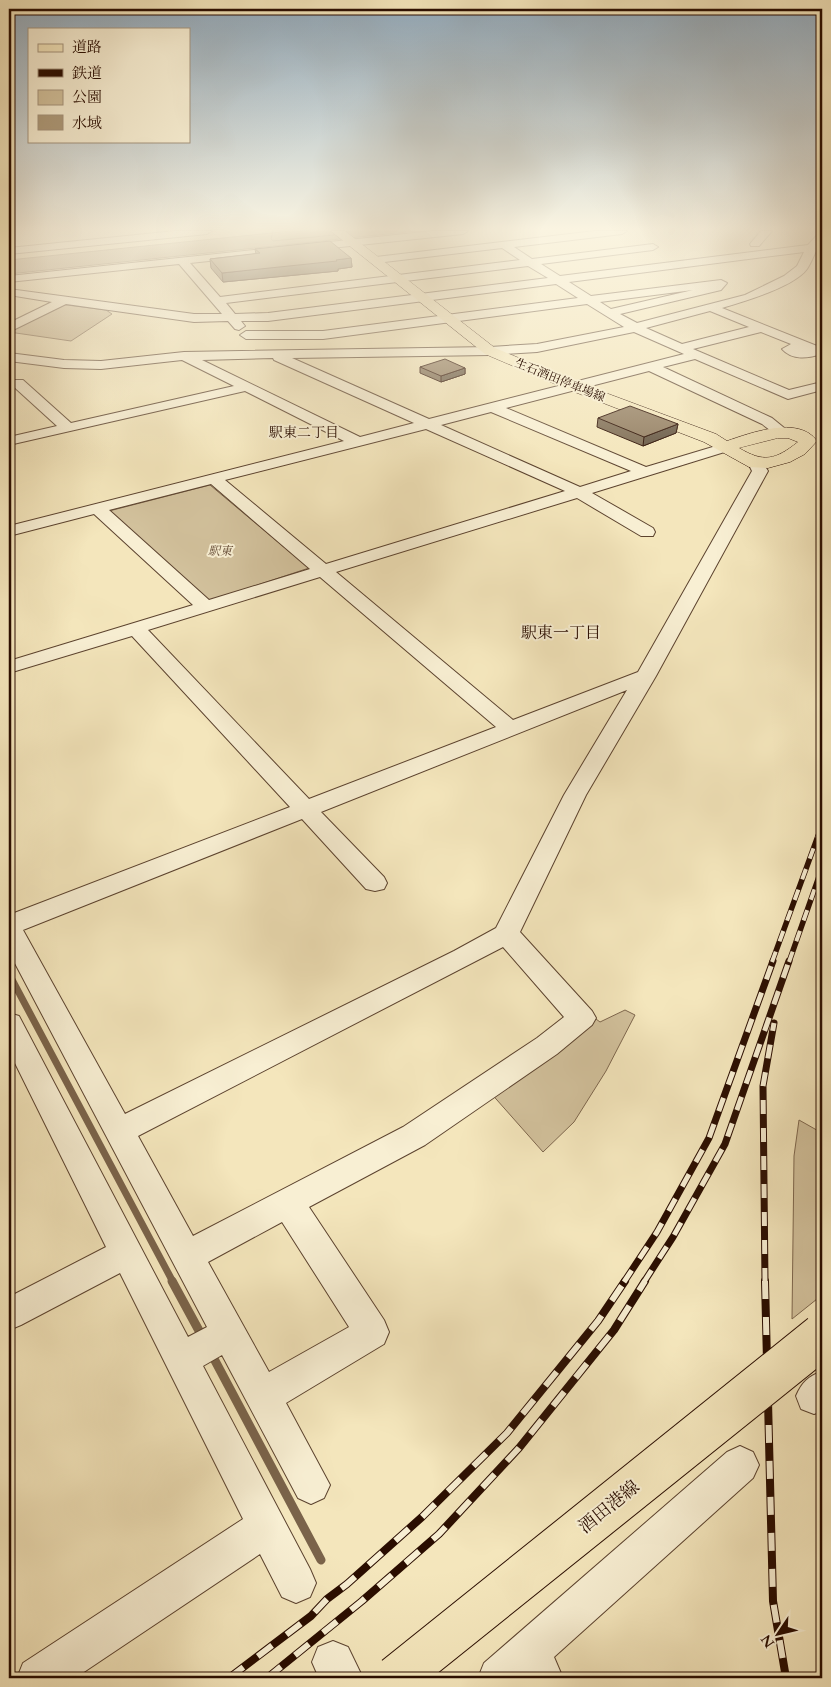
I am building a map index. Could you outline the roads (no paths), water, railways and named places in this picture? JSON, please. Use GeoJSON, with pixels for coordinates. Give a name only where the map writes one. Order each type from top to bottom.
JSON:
{"type":"FeatureCollection","features":[{"type":"Feature","properties":{"kind":"main road","name":"生石酒田停車場線"},"geometry":{"type":"LineString","coordinates":[[437,310],[490,351],[573,386],[710,438],[756,463]]}},
{"type":"Feature","properties":{"kind":"main road"},"geometry":{"type":"LineString","coordinates":[[726,447],[781,431],[800,435],[808,441],[803,448],[792,455],[768,462],[756,463]]}},
{"type":"Feature","properties":{"kind":"main road","name":"酒田港線"},"geometry":{"type":"LineString","coordinates":[[396,1678],[822,1336]]}},
{"type":"Feature","properties":{"kind":"street"},"geometry":{"type":"LineString","coordinates":[[9,328],[45,310]]}},
{"type":"Feature","properties":{"kind":"street"},"geometry":{"type":"LineString","coordinates":[[134,310],[194,318],[233,319],[268,318],[328,310]]}},
{"type":"Feature","properties":{"kind":"street"},"geometry":{"type":"LineString","coordinates":[[225,310],[246,335],[272,354],[579,492],[648,532]]}},
{"type":"Feature","properties":{"kind":"street"},"geometry":{"type":"LineString","coordinates":[[246,335],[323,335],[516,310]]}},
{"type":"Feature","properties":{"kind":"street"},"geometry":{"type":"LineString","coordinates":[[604,310],[696,355],[788,395],[822,386]]}},
{"type":"Feature","properties":{"kind":"street"},"geometry":{"type":"LineString","coordinates":[[609,313],[623,310]]}},
{"type":"Feature","properties":{"kind":"street"},"geometry":{"type":"LineString","coordinates":[[9,357],[64,364],[101,365],[184,356],[490,351],[538,348],[638,328],[706,310]]}},
{"type":"Feature","properties":{"kind":"street"},"geometry":{"type":"LineString","coordinates":[[716,310],[801,344]]}},
{"type":"Feature","properties":{"kind":"street"},"geometry":{"type":"LineString","coordinates":[[681,348],[762,328]]}},
{"type":"Feature","properties":{"kind":"street"},"geometry":{"type":"LineString","coordinates":[[9,531],[696,355]]}},
{"type":"Feature","properties":{"kind":"street"},"geometry":{"type":"LineString","coordinates":[[184,356],[357,441]]}},
{"type":"Feature","properties":{"kind":"street"},"geometry":{"type":"LineString","coordinates":[[651,367],[767,421],[781,431]]}},
{"type":"Feature","properties":{"kind":"street"},"geometry":{"type":"LineString","coordinates":[[18,383],[66,428]]}},
{"type":"Feature","properties":{"kind":"street"},"geometry":{"type":"LineString","coordinates":[[9,441],[246,386]]}},
{"type":"Feature","properties":{"kind":"street"},"geometry":{"type":"LineString","coordinates":[[491,407],[646,472]]}},
{"type":"Feature","properties":{"kind":"street"},"geometry":{"type":"LineString","coordinates":[[9,667],[726,447]]}},
{"type":"Feature","properties":{"kind":"street"},"geometry":{"type":"LineString","coordinates":[[120,1131],[463,958],[506,934],[575,794],[646,676],[760,471],[756,463]]}},
{"type":"Feature","properties":{"kind":"street"},"geometry":{"type":"LineString","coordinates":[[213,478],[511,728]]}},
{"type":"Feature","properties":{"kind":"street"},"geometry":{"type":"LineString","coordinates":[[97,508],[206,607]]}},
{"type":"Feature","properties":{"kind":"street"},"geometry":{"type":"LineString","coordinates":[[136,628],[375,883]]}},
{"type":"Feature","properties":{"kind":"street"},"geometry":{"type":"LineString","coordinates":[[311,1485],[9,926],[646,676]]}},
{"type":"Feature","properties":{"kind":"street"},"geometry":{"type":"LineString","coordinates":[[187,1256],[414,1136],[547,1046],[582,1018],[506,934]]}},
{"type":"Feature","properties":{"kind":"street"},"geometry":{"type":"LineString","coordinates":[[11,1034],[296,1583]]}},
{"type":"Feature","properties":{"kind":"street"},"geometry":{"type":"LineString","coordinates":[[262,1396],[372,1332],[288,1203]]}},
{"type":"Feature","properties":{"kind":"street"},"geometry":{"type":"LineString","coordinates":[[9,1314],[126,1253]]}},
{"type":"Feature","properties":{"kind":"street"},"geometry":{"type":"LineString","coordinates":[[181,1359],[229,1333]]}},
{"type":"Feature","properties":{"kind":"street"},"geometry":{"type":"LineString","coordinates":[[523,1670],[740,1465]]}},
{"type":"Feature","properties":{"kind":"street"},"geometry":{"type":"LineString","coordinates":[[38,1678],[267,1526]]}},
{"type":"Feature","properties":{"kind":"waterway"},"geometry":{"type":"LineString","coordinates":[[9,974],[173,1282]]}},
{"type":"Feature","properties":{"kind":"waterway"},"geometry":{"type":"LineString","coordinates":[[172,1281],[203,1338]]}},
{"type":"Feature","properties":{"kind":"waterway"},"geometry":{"type":"LineString","coordinates":[[212,1355],[321,1560]]}},
{"type":"Feature","properties":{"kind":"railway"},"geometry":{"type":"LineString","coordinates":[[772,962],[822,825]]}},
{"type":"Feature","properties":{"kind":"railway"},"geometry":{"type":"LineString","coordinates":[[789,962],[822,868]]}},
{"type":"Feature","properties":{"kind":"railway"},"geometry":{"type":"LineString","coordinates":[[624,1282],[657,1232],[709,1138],[773,961]]}},
{"type":"Feature","properties":{"kind":"railway"},"geometry":{"type":"LineString","coordinates":[[644,1282],[673,1237],[725,1144],[789,961]]}},
{"type":"Feature","properties":{"kind":"railway"},"geometry":{"type":"LineString","coordinates":[[765,1282],[763,1086],[774,1023]]}},
{"type":"Feature","properties":{"kind":"railway"},"geometry":{"type":"LineString","coordinates":[[229,1678],[311,1616],[327,1599],[347,1584],[422,1517],[507,1433],[598,1321],[625,1281]]}},
{"type":"Feature","properties":{"kind":"railway"},"geometry":{"type":"LineString","coordinates":[[267,1678],[362,1601],[439,1534],[519,1448],[614,1330],[645,1281]]}},
{"type":"Feature","properties":{"kind":"railway"},"geometry":{"type":"LineString","coordinates":[[765,1281],[773,1601],[786,1678]]}},
{"type":"Feature","properties":{"kind":"district","name":"駅東二丁目"},"geometry":{"type":"Point","coordinates":[304,432]}},
{"type":"Feature","properties":{"kind":"district","name":"駅東一丁目"},"geometry":{"type":"Point","coordinates":[561,633]}},
{"type":"Feature","properties":{"kind":"park label","name":"駅東"},"geometry":{"type":"Point","coordinates":[220,551]}}]}
